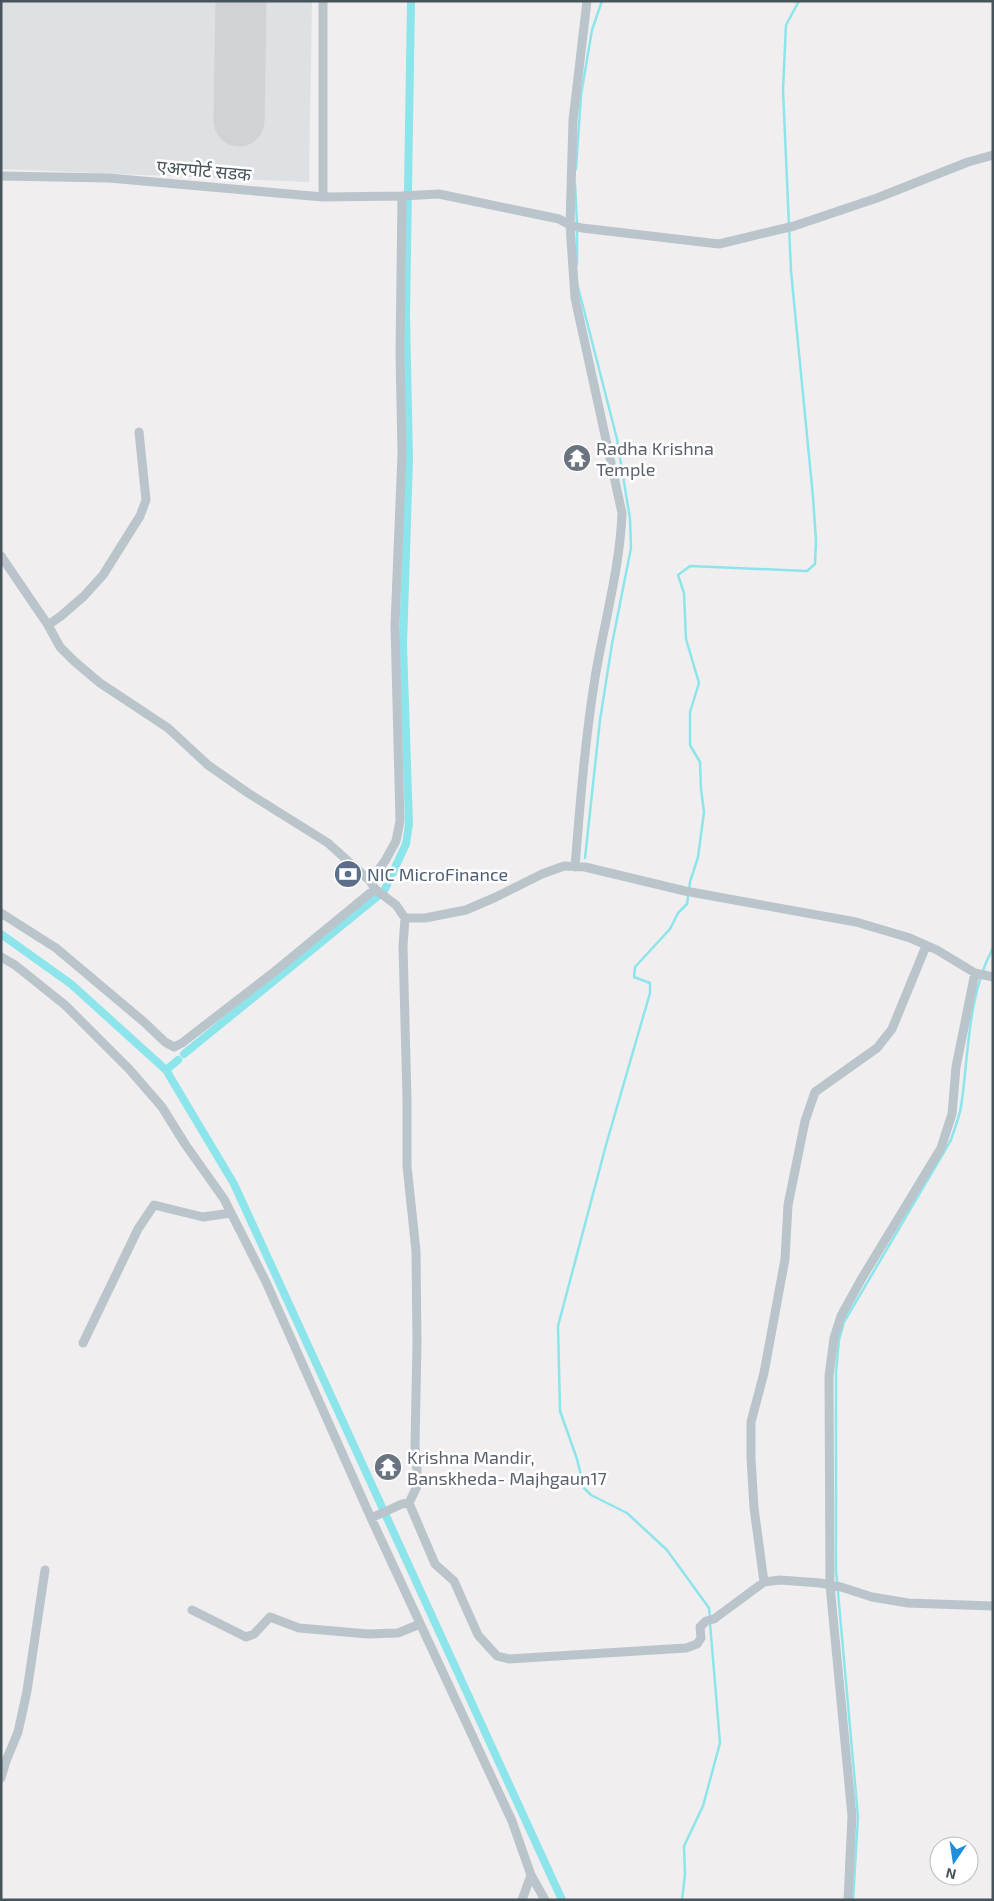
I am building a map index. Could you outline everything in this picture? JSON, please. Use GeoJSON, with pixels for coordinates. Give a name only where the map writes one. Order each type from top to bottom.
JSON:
{"type":"FeatureCollection","features":[{"type":"Feature","properties":{"kind":"street"},"geometry":{"type":"LineString","coordinates":[[323,1],[323,197]]}},
{"type":"Feature","properties":{"kind":"street"},"geometry":{"type":"LineString","coordinates":[[575,867],[579,812],[594,678],[621,542],[622,513],[575,298],[573,120],[587,1]]}},
{"type":"Feature","properties":{"kind":"street","name":"एअरपोर्ट सडक"},"geometry":{"type":"LineString","coordinates":[[1,176],[109,178],[323,197],[439,194],[559,219],[575,226],[720,244],[794,226],[877,198],[968,162],[993,155]]}},
{"type":"Feature","properties":{"kind":"street"},"geometry":{"type":"LineString","coordinates":[[370,881],[385,861],[396,841],[400,821],[395,625],[402,454],[400,353],[406,196]]}},
{"type":"Feature","properties":{"kind":"street"},"geometry":{"type":"LineString","coordinates":[[48,625],[84,596],[103,575],[140,516],[146,500],[139,432]]}},
{"type":"Feature","properties":{"kind":"street"},"geometry":{"type":"LineString","coordinates":[[1,556],[48,625],[60,647],[100,683],[168,728],[208,765],[248,793],[328,843],[370,881],[375,889],[396,905],[405,918],[407,1166],[416,1251],[415,1445],[418,1484],[404,1504],[371,1518]]}},
{"type":"Feature","properties":{"kind":"street"},"geometry":{"type":"LineString","coordinates":[[405,918],[425,918],[466,910],[542,874],[564,866],[585,867],[689,891],[856,922],[910,938],[938,950],[975,973],[989,977],[993,983]]}},
{"type":"Feature","properties":{"kind":"street"},"geometry":{"type":"LineString","coordinates":[[1,913],[56,948],[165,1042],[174,1046],[182,1043],[274,972],[375,889]]}},
{"type":"Feature","properties":{"kind":"street"},"geometry":{"type":"LineString","coordinates":[[764,1582],[754,1508],[751,1458],[752,1422],[764,1374],[785,1258],[788,1205],[805,1121],[815,1092],[877,1048],[892,1029],[926,946]]}},
{"type":"Feature","properties":{"kind":"street"},"geometry":{"type":"LineString","coordinates":[[1,957],[14,965],[64,1005],[129,1069],[162,1107],[224,1199],[266,1282],[371,1518],[512,1821],[531,1875],[546,1900]]}},
{"type":"Feature","properties":{"kind":"street"},"geometry":{"type":"LineString","coordinates":[[848,1900],[852,1816],[835,1586],[829,1376],[834,1338],[841,1316],[862,1278],[941,1148],[952,1114],[956,1067],[975,973]]}},
{"type":"Feature","properties":{"kind":"street"},"geometry":{"type":"LineString","coordinates":[[83,1344],[138,1229],[154,1206],[203,1217],[231,1213]]}},
{"type":"Feature","properties":{"kind":"street"},"geometry":{"type":"LineString","coordinates":[[404,1504],[436,1564],[454,1580],[478,1636],[497,1656],[508,1659],[686,1648],[697,1644],[701,1638],[700,1627],[764,1582],[804,1581],[835,1586],[872,1597],[908,1603],[993,1606]]}},
{"type":"Feature","properties":{"kind":"street"},"geometry":{"type":"LineString","coordinates":[[1,1778],[18,1732],[27,1691],[46,1570]]}},
{"type":"Feature","properties":{"kind":"street"},"geometry":{"type":"LineString","coordinates":[[192,1610],[246,1637],[254,1634],[270,1617],[299,1628],[368,1634],[398,1633],[420,1624]]}},
{"type":"Feature","properties":{"kind":"street"},"geometry":{"type":"LineString","coordinates":[[522,1900],[531,1875]]}},
{"type":"Feature","properties":{"kind":"shaded area"},"geometry":{"type":"Polygon","coordinates":[[[1,1],[312,1],[309,182],[1,169],[1,1]]]}},
{"type":"Feature","properties":{"kind":"waterway"},"geometry":{"type":"LineString","coordinates":[[385,889],[406,844],[409,824],[403,645],[409,459],[406,315],[411,1]]}},
{"type":"Feature","properties":{"kind":"waterway"},"geometry":{"type":"LineString","coordinates":[[576,169],[581,95],[592,30],[602,1]]}},
{"type":"Feature","properties":{"kind":"waterway"},"geometry":{"type":"LineString","coordinates":[[710,1618],[709,1608],[667,1550],[627,1513],[591,1495],[584,1488],[577,1459],[560,1411],[558,1326],[606,1145],[650,993],[650,983],[634,977],[635,967],[670,929],[678,913],[687,904],[690,882],[698,857],[704,812],[700,762],[690,745],[690,712],[699,683],[686,639],[684,593],[678,575],[690,566],[807,571],[815,564],[816,541],[813,497],[791,271],[783,90],[786,25],[799,1]]}},
{"type":"Feature","properties":{"kind":"waterway"},"geometry":{"type":"LineString","coordinates":[[575,184],[577,224]]}},
{"type":"Feature","properties":{"kind":"waterway"},"geometry":{"type":"LineString","coordinates":[[577,229],[577,264]]}},
{"type":"Feature","properties":{"kind":"waterway"},"geometry":{"type":"LineString","coordinates":[[578,287],[617,439],[630,519],[631,548],[612,644],[600,720],[585,858]]}},
{"type":"Feature","properties":{"kind":"waterway"},"geometry":{"type":"LineString","coordinates":[[184,1054],[378,896]]}},
{"type":"Feature","properties":{"kind":"waterway"},"geometry":{"type":"LineString","coordinates":[[1,934],[71,984],[166,1070],[234,1184],[562,1900]]}},
{"type":"Feature","properties":{"kind":"waterway"},"geometry":{"type":"LineString","coordinates":[[853,1900],[858,1817],[836,1570],[836,1372],[839,1340],[844,1322],[951,1140],[961,1107],[970,1026],[978,986],[984,966],[993,948]]}},
{"type":"Feature","properties":{"kind":"waterway"},"geometry":{"type":"LineString","coordinates":[[166,1070],[178,1060]]}},
{"type":"Feature","properties":{"kind":"waterway"},"geometry":{"type":"LineString","coordinates":[[682,1900],[685,1874],[684,1846],[703,1806],[720,1743],[710,1623]]}},
{"type":"Feature","properties":{"kind":"runway"},"geometry":{"type":"LineString","coordinates":[[239,121],[241,1]]}},
{"type":"Feature","properties":{"kind":"place","name":"Radha Krishna Temple"},"geometry":{"type":"Point","coordinates":[577,458]}},
{"type":"Feature","properties":{"kind":"place","name":"NIC MicroFinance"},"geometry":{"type":"Point","coordinates":[348,874]}},
{"type":"Feature","properties":{"kind":"place","name":"Krishna Mandir, Banskheda- Majhgaun17"},"geometry":{"type":"Point","coordinates":[388,1467]}}]}
